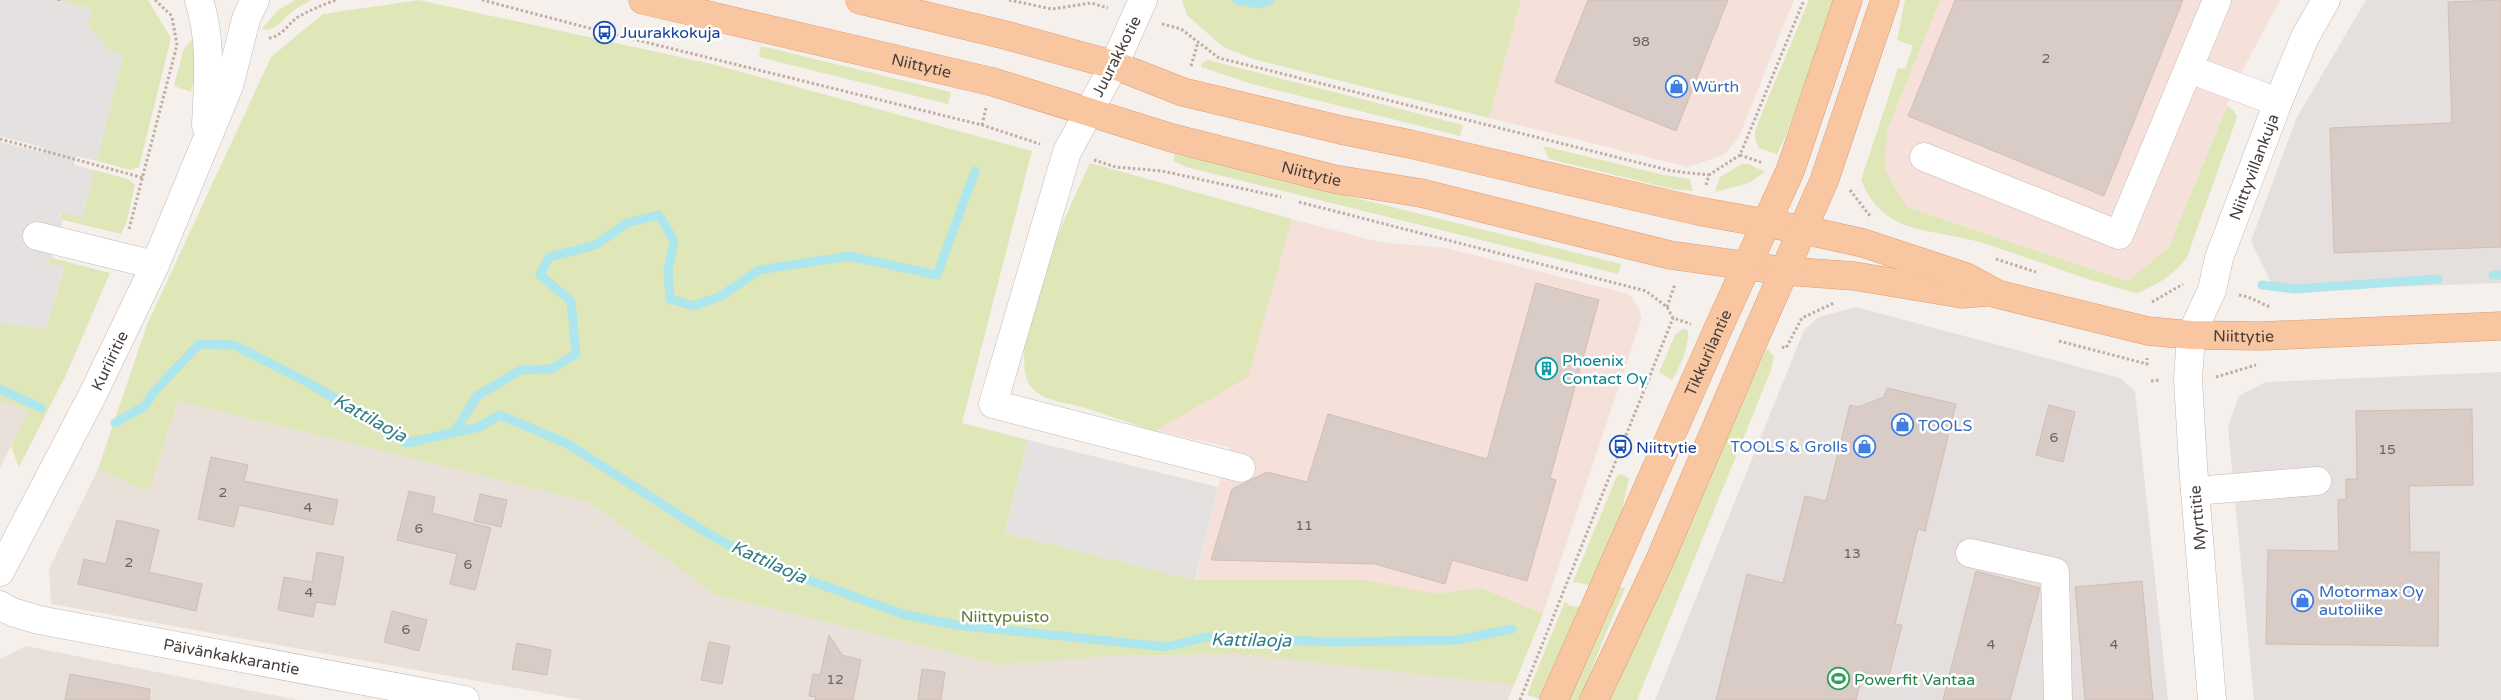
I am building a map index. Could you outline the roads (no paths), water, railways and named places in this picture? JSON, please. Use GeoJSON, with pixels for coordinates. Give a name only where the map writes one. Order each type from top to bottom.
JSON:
{"type":"FeatureCollection","features":[{"type":"Feature","properties":{"kind":"main road","name":"Niittytie"},"geometry":{"type":"LineString","coordinates":[[643,0],[993,82],[1172,138],[1334,179],[1421,194],[1684,258],[1854,276],[1962,294],[1991,292]]}},
{"type":"Feature","properties":{"kind":"main road","name":"Niittytie"},"geometry":{"type":"LineString","coordinates":[[860,0],[1006,35],[1114,65],[1183,92],[1698,211],[1804,230],[1863,244],[1966,277],[1991,292],[2148,331],[2190,335],[2261,336],[2501,326]]}},
{"type":"Feature","properties":{"kind":"main road","name":"Tikkurilantie"},"geometry":{"type":"LineString","coordinates":[[1554,700],[1790,171],[1848,0]]}},
{"type":"Feature","properties":{"kind":"main road"},"geometry":{"type":"LineString","coordinates":[[1594,700],[1659,562],[1804,230],[1824,181],[1885,0]]}},
{"type":"Feature","properties":{"kind":"street","name":"Kuriiritie"},"geometry":{"type":"LineString","coordinates":[[199,0],[206,24],[208,60],[205,144]]}},
{"type":"Feature","properties":{"kind":"street","name":"Kuriiritie"},"geometry":{"type":"LineString","coordinates":[[0,572],[92,396],[155,265],[228,86],[246,19],[255,0]]}},
{"type":"Feature","properties":{"kind":"street"},"geometry":{"type":"LineString","coordinates":[[1924,157],[2119,235],[2217,0]]}},
{"type":"Feature","properties":{"kind":"street","name":"Niittyvillankuja"},"geometry":{"type":"LineString","coordinates":[[2190,335],[2212,290],[2219,258],[2278,102],[2305,36],[2326,0]]}},
{"type":"Feature","properties":{"kind":"street","name":"Juurakkotie"},"geometry":{"type":"LineString","coordinates":[[1140,8],[1114,65],[1067,152],[993,404],[1241,468]]}},
{"type":"Feature","properties":{"kind":"street"},"geometry":{"type":"LineString","coordinates":[[2188,69],[2278,102]]}},
{"type":"Feature","properties":{"kind":"street"},"geometry":{"type":"LineString","coordinates":[[37,236],[155,265]]}},
{"type":"Feature","properties":{"kind":"street","name":"Myrttitie"},"geometry":{"type":"LineString","coordinates":[[2190,335],[2188,379],[2212,700]]}},
{"type":"Feature","properties":{"kind":"street"},"geometry":{"type":"LineString","coordinates":[[2195,491],[2317,481]]}},
{"type":"Feature","properties":{"kind":"street"},"geometry":{"type":"LineString","coordinates":[[1970,553],[2055,572],[2058,700]]}},
{"type":"Feature","properties":{"kind":"street","name":"Päivänkakkarantie"},"geometry":{"type":"LineString","coordinates":[[0,605],[12,612],[39,620],[465,700]]}},
{"type":"Feature","properties":{"kind":"waterway"},"geometry":{"type":"LineString","coordinates":[[1237,0],[1259,4],[1270,0]]}},
{"type":"Feature","properties":{"kind":"waterway"},"geometry":{"type":"LineString","coordinates":[[455,431],[477,396],[521,370],[551,369],[576,354],[571,301],[540,275],[549,257],[596,245],[627,223],[659,215],[674,241],[668,271],[670,299],[694,306],[721,296],[759,270],[849,256],[937,275],[975,171]]}},
{"type":"Feature","properties":{"kind":"waterway"},"geometry":{"type":"LineString","coordinates":[[2493,275],[2501,275]]}},
{"type":"Feature","properties":{"kind":"waterway"},"geometry":{"type":"LineString","coordinates":[[2262,285],[2295,289],[2438,279]]}},
{"type":"Feature","properties":{"kind":"waterway","name":"Kattilaoja"},"geometry":{"type":"LineString","coordinates":[[115,423],[145,406],[153,393],[199,344],[234,345],[307,382],[407,443],[479,427],[500,415],[568,444],[702,530],[762,563],[902,614],[956,625],[1166,647],[1206,637],[1334,642],[1457,640],[1512,629]]}},
{"type":"Feature","properties":{"kind":"waterway","name":"Kattilaoja"},"geometry":{"type":"LineString","coordinates":[[0,389],[41,408]]}},
{"type":"Feature","properties":{"kind":"place","name":"Juurakkokuja"},"geometry":{"type":"Point","coordinates":[604,32]}},
{"type":"Feature","properties":{"kind":"place","name":"Würth"},"geometry":{"type":"Point","coordinates":[1676,86]}},
{"type":"Feature","properties":{"kind":"place","name":"Phoenix Contact Oy"},"geometry":{"type":"Point","coordinates":[1546,369]}},
{"type":"Feature","properties":{"kind":"place","name":"TOOLS"},"geometry":{"type":"Point","coordinates":[1902,425]}},
{"type":"Feature","properties":{"kind":"place","name":"TOOLS & Grolls"},"geometry":{"type":"Point","coordinates":[1864,446]}},
{"type":"Feature","properties":{"kind":"place","name":"Niittytie"},"geometry":{"type":"Point","coordinates":[1620,447]}},
{"type":"Feature","properties":{"kind":"place","name":"Motormax Oy autoliike"},"geometry":{"type":"Point","coordinates":[2303,600]}},
{"type":"Feature","properties":{"kind":"place","name":"Powerfit Vantaa"},"geometry":{"type":"Point","coordinates":[1838,679]}},
{"type":"Feature","properties":{"kind":"park label","name":"Niittypuisto"},"geometry":{"type":"Point","coordinates":[1005,616]}}]}
